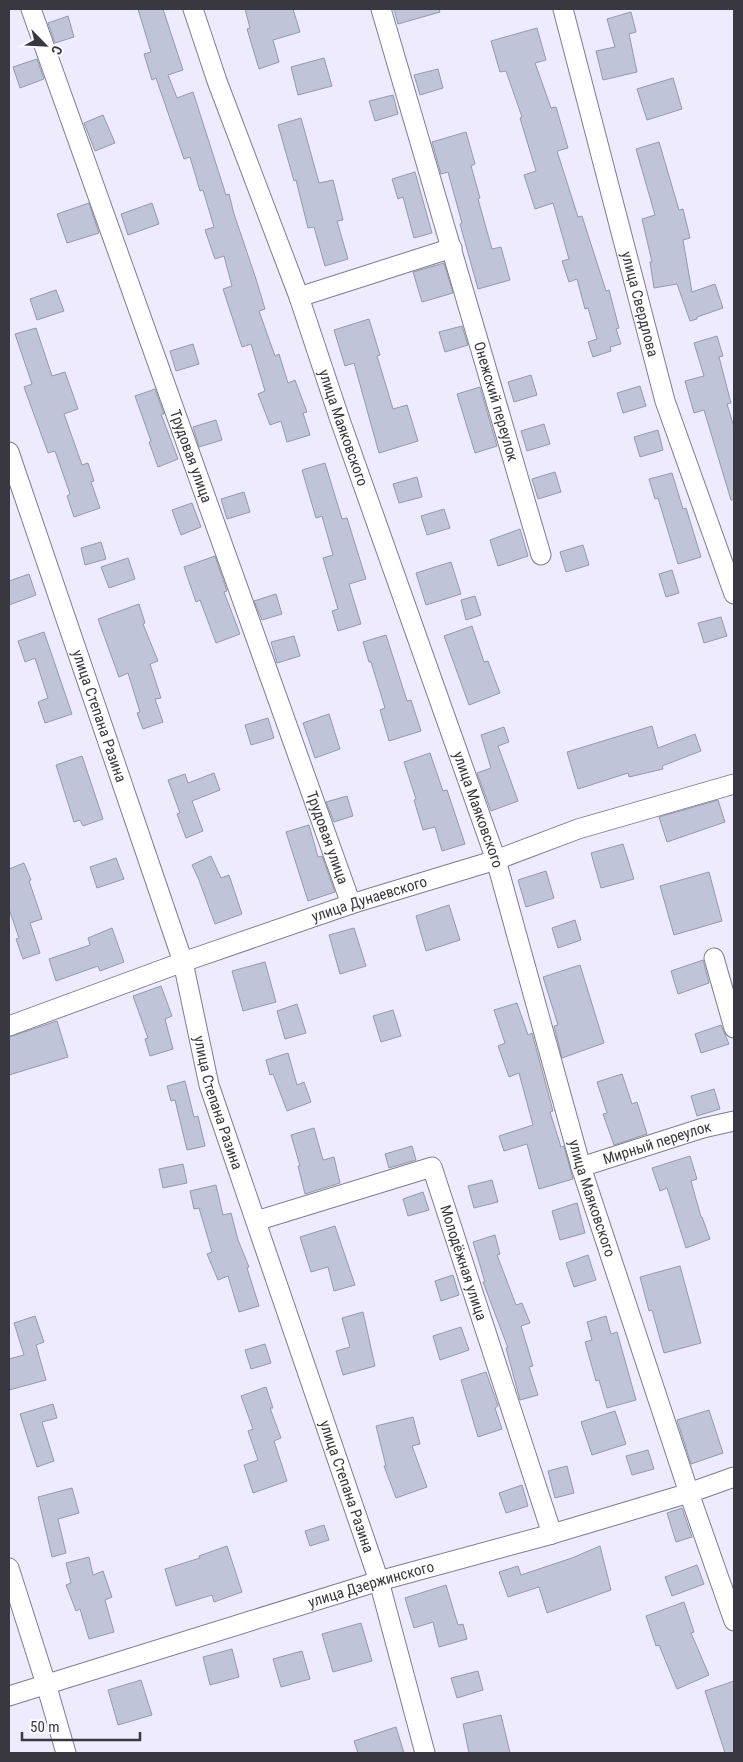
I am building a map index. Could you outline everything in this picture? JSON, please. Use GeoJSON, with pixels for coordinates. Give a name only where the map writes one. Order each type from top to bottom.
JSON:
{"type":"FeatureCollection","features":[{"type":"Feature","properties":{"kind":"street","name":"Трудовая улица"},"geometry":{"type":"LineString","coordinates":[[31,9],[351,904]]}},
{"type":"Feature","properties":{"kind":"street","name":"улица Маяковского"},"geometry":{"type":"LineString","coordinates":[[193,9],[217,82],[299,297],[340,420],[496,860],[581,1167],[689,1493],[734,1620]]}},
{"type":"Feature","properties":{"kind":"street","name":"Онежский переулок"},"geometry":{"type":"LineString","coordinates":[[381,9],[541,555]]}},
{"type":"Feature","properties":{"kind":"street","name":"улица Свердлова"},"geometry":{"type":"LineString","coordinates":[[563,9],[665,401],[734,594]]}},
{"type":"Feature","properties":{"kind":"street"},"geometry":{"type":"LineString","coordinates":[[299,297],[452,248]]}},
{"type":"Feature","properties":{"kind":"street","name":"улица Степана Разина"},"geometry":{"type":"LineString","coordinates":[[9,452],[183,962],[209,1085],[378,1581],[425,1753]]}},
{"type":"Feature","properties":{"kind":"street","name":"улица Дунаевского"},"geometry":{"type":"LineString","coordinates":[[9,1026],[183,962],[351,904],[496,860],[578,829],[734,784]]}},
{"type":"Feature","properties":{"kind":"street"},"geometry":{"type":"LineString","coordinates":[[714,958],[734,1028]]}},
{"type":"Feature","properties":{"kind":"street","name":"Мирный переулок"},"geometry":{"type":"LineString","coordinates":[[581,1167],[703,1128],[734,1122]]}},
{"type":"Feature","properties":{"kind":"street","name":"Молодёжная улица"},"geometry":{"type":"LineString","coordinates":[[256,1222],[432,1168],[552,1534]]}},
{"type":"Feature","properties":{"kind":"street","name":"улица Дзержинского"},"geometry":{"type":"LineString","coordinates":[[9,1696],[378,1581],[552,1534],[734,1478]]}},
{"type":"Feature","properties":{"kind":"street"},"geometry":{"type":"LineString","coordinates":[[9,1568],[66,1753]]}},
{"type":"Feature","properties":{"kind":"building"},"geometry":{"type":"Polygon","coordinates":[[[138,9],[163,9],[183,70],[168,75],[177,98],[193,92],[226,195],[229,194],[256,279],[265,309],[259,311],[275,356],[279,354],[288,383],[295,380],[307,412],[303,413],[310,435],[287,442],[281,421],[270,425],[258,394],[265,391],[251,344],[242,347],[223,289],[232,286],[224,256],[215,259],[205,230],[214,227],[203,190],[200,191],[190,157],[184,159],[156,78],[152,80],[144,54],[151,52],[138,9]]]}},
{"type":"Feature","properties":{"kind":"building"},"geometry":{"type":"Polygon","coordinates":[[[245,9],[293,9],[300,32],[273,40],[279,62],[259,69],[247,29],[250,28],[245,9]]]}},
{"type":"Feature","properties":{"kind":"building"},"geometry":{"type":"Polygon","coordinates":[[[394,9],[439,9],[440,12],[398,24],[394,9]]]}},
{"type":"Feature","properties":{"kind":"building"},"geometry":{"type":"Polygon","coordinates":[[[631,12],[636,32],[629,34],[637,72],[603,80],[596,51],[615,47],[607,19],[631,12]]]}},
{"type":"Feature","properties":{"kind":"building"},"geometry":{"type":"Polygon","coordinates":[[[68,16],[74,37],[55,43],[48,23],[68,16]]]}},
{"type":"Feature","properties":{"kind":"building"},"geometry":{"type":"Polygon","coordinates":[[[537,28],[546,60],[535,63],[551,108],[556,107],[568,148],[557,151],[578,217],[582,216],[606,291],[609,290],[619,328],[616,329],[621,344],[610,347],[611,351],[593,357],[588,342],[597,339],[588,308],[585,309],[577,279],[569,282],[562,261],[569,259],[553,203],[535,209],[524,175],[536,171],[520,118],[522,117],[506,71],[500,72],[491,41],[537,28]]]}},
{"type":"Feature","properties":{"kind":"building"},"geometry":{"type":"Polygon","coordinates":[[[324,58],[332,86],[298,95],[291,67],[324,58]]]}},
{"type":"Feature","properties":{"kind":"building"},"geometry":{"type":"Polygon","coordinates":[[[37,59],[44,79],[20,88],[13,67],[37,59]]]}},
{"type":"Feature","properties":{"kind":"building"},"geometry":{"type":"Polygon","coordinates":[[[438,69],[443,88],[420,95],[414,75],[438,69]]]}},
{"type":"Feature","properties":{"kind":"building"},"geometry":{"type":"Polygon","coordinates":[[[673,78],[682,109],[647,120],[637,89],[673,78]]]}},
{"type":"Feature","properties":{"kind":"building"},"geometry":{"type":"Polygon","coordinates":[[[393,95],[398,114],[375,121],[369,101],[393,95]]]}},
{"type":"Feature","properties":{"kind":"building"},"geometry":{"type":"Polygon","coordinates":[[[103,115],[115,143],[95,151],[84,123],[103,115]]]}},
{"type":"Feature","properties":{"kind":"building"},"geometry":{"type":"Polygon","coordinates":[[[301,118],[319,183],[333,180],[343,220],[337,221],[348,259],[325,266],[314,227],[308,228],[296,180],[294,181],[278,125],[301,118]]]}},
{"type":"Feature","properties":{"kind":"building"},"geometry":{"type":"Polygon","coordinates":[[[466,132],[475,164],[471,166],[480,198],[478,199],[492,249],[501,247],[510,280],[478,289],[448,172],[441,174],[432,142],[466,132]]]}},
{"type":"Feature","properties":{"kind":"building"},"geometry":{"type":"Polygon","coordinates":[[[659,142],[679,210],[683,209],[690,238],[683,240],[692,292],[715,284],[723,308],[690,321],[677,284],[654,288],[650,262],[652,262],[642,219],[655,215],[636,149],[659,142]]]}},
{"type":"Feature","properties":{"kind":"building"},"geometry":{"type":"Polygon","coordinates":[[[415,172],[432,233],[414,238],[403,197],[398,199],[392,179],[415,172]]]}},
{"type":"Feature","properties":{"kind":"building"},"geometry":{"type":"Polygon","coordinates":[[[89,203],[99,233],[67,243],[57,214],[89,203]]]}},
{"type":"Feature","properties":{"kind":"building"},"geometry":{"type":"Polygon","coordinates":[[[152,203],[159,224],[128,235],[121,214],[152,203]]]}},
{"type":"Feature","properties":{"kind":"building"},"geometry":{"type":"Polygon","coordinates":[[[444,263],[453,293],[422,302],[413,272],[444,263]]]}},
{"type":"Feature","properties":{"kind":"building"},"geometry":{"type":"Polygon","coordinates":[[[56,290],[64,311],[37,320],[30,299],[56,290]]]}},
{"type":"Feature","properties":{"kind":"building"},"geometry":{"type":"Polygon","coordinates":[[[369,319],[380,355],[377,356],[393,409],[407,405],[418,441],[379,453],[354,363],[345,366],[334,330],[369,319]]]}},
{"type":"Feature","properties":{"kind":"building"},"geometry":{"type":"Polygon","coordinates":[[[462,326],[468,345],[445,352],[439,332],[462,326]]]}},
{"type":"Feature","properties":{"kind":"building"},"geometry":{"type":"Polygon","coordinates":[[[36,328],[52,376],[65,372],[78,409],[64,414],[82,465],[88,463],[94,481],[91,482],[100,508],[74,517],[67,496],[70,494],[55,451],[48,453],[24,387],[32,384],[15,334],[36,328]]]}},
{"type":"Feature","properties":{"kind":"building"},"geometry":{"type":"Polygon","coordinates":[[[717,336],[723,356],[719,357],[731,403],[727,404],[734,427],[734,500],[731,500],[704,410],[694,413],[685,381],[704,376],[694,343],[717,336]]]}},
{"type":"Feature","properties":{"kind":"building"},"geometry":{"type":"Polygon","coordinates":[[[193,344],[199,364],[176,371],[170,351],[193,344]]]}},
{"type":"Feature","properties":{"kind":"building"},"geometry":{"type":"Polygon","coordinates":[[[531,375],[537,395],[514,402],[508,382],[531,375]]]}},
{"type":"Feature","properties":{"kind":"building"},"geometry":{"type":"Polygon","coordinates":[[[640,386],[646,406],[623,413],[617,393],[640,386]]]}},
{"type":"Feature","properties":{"kind":"building"},"geometry":{"type":"Polygon","coordinates":[[[480,387],[497,446],[475,453],[457,394],[480,387]]]}},
{"type":"Feature","properties":{"kind":"building"},"geometry":{"type":"Polygon","coordinates":[[[155,389],[164,414],[161,414],[178,459],[158,467],[135,396],[155,389]]]}},
{"type":"Feature","properties":{"kind":"building"},"geometry":{"type":"Polygon","coordinates":[[[216,420],[222,440],[199,447],[193,427],[216,420]]]}},
{"type":"Feature","properties":{"kind":"building"},"geometry":{"type":"Polygon","coordinates":[[[544,424],[550,444],[527,451],[521,431],[544,424]]]}},
{"type":"Feature","properties":{"kind":"building"},"geometry":{"type":"Polygon","coordinates":[[[658,430],[663,450],[640,457],[634,437],[658,430]]]}},
{"type":"Feature","properties":{"kind":"building"},"geometry":{"type":"Polygon","coordinates":[[[325,463],[342,519],[347,518],[366,579],[349,584],[361,624],[338,631],[332,611],[338,609],[323,558],[333,555],[322,516],[316,518],[302,470],[325,463]]]}},
{"type":"Feature","properties":{"kind":"building"},"geometry":{"type":"Polygon","coordinates":[[[555,472],[561,492],[538,499],[532,479],[555,472]]]}},
{"type":"Feature","properties":{"kind":"building"},"geometry":{"type":"Polygon","coordinates":[[[672,473],[683,509],[686,508],[701,557],[678,564],[658,498],[655,499],[649,479],[672,473]]]}},
{"type":"Feature","properties":{"kind":"building"},"geometry":{"type":"Polygon","coordinates":[[[417,477],[422,497],[399,503],[393,484],[417,477]]]}},
{"type":"Feature","properties":{"kind":"building"},"geometry":{"type":"Polygon","coordinates":[[[244,492],[250,512],[227,519],[221,499],[244,492]]]}},
{"type":"Feature","properties":{"kind":"building"},"geometry":{"type":"Polygon","coordinates":[[[192,503],[201,527],[181,535],[172,510],[192,503]]]}},
{"type":"Feature","properties":{"kind":"building"},"geometry":{"type":"Polygon","coordinates":[[[444,509],[450,528],[427,535],[421,516],[444,509]]]}},
{"type":"Feature","properties":{"kind":"building"},"geometry":{"type":"Polygon","coordinates":[[[520,529],[528,556],[498,566],[490,540],[520,529]]]}},
{"type":"Feature","properties":{"kind":"building"},"geometry":{"type":"Polygon","coordinates":[[[101,542],[106,559],[85,565],[81,548],[101,542]]]}},
{"type":"Feature","properties":{"kind":"building"},"geometry":{"type":"Polygon","coordinates":[[[583,545],[589,565],[566,572],[560,552],[583,545]]]}},
{"type":"Feature","properties":{"kind":"building"},"geometry":{"type":"Polygon","coordinates":[[[215,556],[227,591],[224,592],[240,634],[216,643],[200,600],[196,602],[184,567],[215,556]]]}},
{"type":"Feature","properties":{"kind":"building"},"geometry":{"type":"Polygon","coordinates":[[[128,558],[135,579],[109,588],[101,567],[128,558]]]}},
{"type":"Feature","properties":{"kind":"building"},"geometry":{"type":"Polygon","coordinates":[[[451,562],[461,594],[426,605],[416,573],[451,562]]]}},
{"type":"Feature","properties":{"kind":"building"},"geometry":{"type":"Polygon","coordinates":[[[672,570],[679,593],[666,597],[659,574],[672,570]]]}},
{"type":"Feature","properties":{"kind":"building"},"geometry":{"type":"Polygon","coordinates":[[[29,574],[36,595],[9,605],[9,581],[29,574]]]}},
{"type":"Feature","properties":{"kind":"building"},"geometry":{"type":"Polygon","coordinates":[[[276,594],[282,614],[262,620],[254,601],[276,594]]]}},
{"type":"Feature","properties":{"kind":"building"},"geometry":{"type":"Polygon","coordinates":[[[475,596],[481,615],[466,620],[461,600],[475,596]]]}},
{"type":"Feature","properties":{"kind":"building"},"geometry":{"type":"Polygon","coordinates":[[[139,604],[145,623],[143,624],[158,661],[150,664],[161,698],[155,699],[163,722],[143,729],[137,713],[140,712],[128,673],[119,677],[98,619],[139,604]]]}},
{"type":"Feature","properties":{"kind":"building"},"geometry":{"type":"Polygon","coordinates":[[[721,617],[727,636],[704,643],[698,623],[721,617]]]}},
{"type":"Feature","properties":{"kind":"building"},"geometry":{"type":"Polygon","coordinates":[[[472,626],[484,662],[488,661],[500,693],[469,705],[444,636],[472,626]]]}},
{"type":"Feature","properties":{"kind":"building"},"geometry":{"type":"Polygon","coordinates":[[[44,632],[72,714],[45,723],[38,702],[48,698],[35,658],[25,662],[18,641],[44,632]]]}},
{"type":"Feature","properties":{"kind":"building"},"geometry":{"type":"Polygon","coordinates":[[[386,635],[407,701],[411,700],[421,731],[389,741],[380,710],[385,708],[363,642],[386,635]]]}},
{"type":"Feature","properties":{"kind":"building"},"geometry":{"type":"Polygon","coordinates":[[[294,636],[300,656],[277,663],[271,642],[294,636]]]}},
{"type":"Feature","properties":{"kind":"building"},"geometry":{"type":"Polygon","coordinates":[[[329,714],[340,749],[315,758],[303,723],[329,714]]]}},
{"type":"Feature","properties":{"kind":"building"},"geometry":{"type":"Polygon","coordinates":[[[268,718],[274,738],[251,745],[245,725],[268,718]]]}},
{"type":"Feature","properties":{"kind":"building"},"geometry":{"type":"Polygon","coordinates":[[[652,726],[658,748],[695,734],[701,751],[662,766],[663,769],[629,777],[628,773],[578,789],[567,752],[652,726]]]}},
{"type":"Feature","properties":{"kind":"building"},"geometry":{"type":"Polygon","coordinates":[[[504,727],[509,742],[498,746],[518,801],[491,811],[477,773],[491,768],[481,735],[504,727]]]}},
{"type":"Feature","properties":{"kind":"building"},"geometry":{"type":"Polygon","coordinates":[[[430,753],[443,791],[447,790],[465,844],[442,851],[435,827],[423,830],[414,800],[416,799],[404,762],[430,753]]]}},
{"type":"Feature","properties":{"kind":"building"},"geometry":{"type":"Polygon","coordinates":[[[82,756],[103,819],[83,826],[80,820],[74,822],[56,765],[82,756]]]}},
{"type":"Feature","properties":{"kind":"building"},"geometry":{"type":"Polygon","coordinates":[[[214,773],[220,790],[192,801],[203,831],[186,838],[177,814],[180,813],[168,780],[185,774],[188,783],[214,773]]]}},
{"type":"Feature","properties":{"kind":"building"},"geometry":{"type":"Polygon","coordinates":[[[347,796],[353,816],[334,822],[326,802],[347,796]]]}},
{"type":"Feature","properties":{"kind":"building"},"geometry":{"type":"Polygon","coordinates":[[[718,800],[725,822],[667,842],[659,817],[718,800]]]}},
{"type":"Feature","properties":{"kind":"building"},"geometry":{"type":"Polygon","coordinates":[[[309,825],[318,857],[322,856],[335,892],[308,901],[286,832],[309,825]]]}},
{"type":"Feature","properties":{"kind":"building"},"geometry":{"type":"Polygon","coordinates":[[[623,844],[634,879],[601,888],[591,853],[623,844]]]}},
{"type":"Feature","properties":{"kind":"building"},"geometry":{"type":"Polygon","coordinates":[[[211,856],[221,878],[229,875],[242,914],[215,924],[192,865],[211,856]]]}},
{"type":"Feature","properties":{"kind":"building"},"geometry":{"type":"Polygon","coordinates":[[[116,858],[124,879],[97,888],[90,867],[116,858]]]}},
{"type":"Feature","properties":{"kind":"building"},"geometry":{"type":"Polygon","coordinates":[[[24,863],[42,919],[30,923],[40,953],[23,959],[16,939],[19,938],[9,909],[9,869],[24,863]]]}},
{"type":"Feature","properties":{"kind":"building"},"geometry":{"type":"Polygon","coordinates":[[[546,871],[554,898],[526,907],[518,880],[546,871]]]}},
{"type":"Feature","properties":{"kind":"building"},"geometry":{"type":"Polygon","coordinates":[[[709,872],[722,921],[674,935],[660,886],[709,872]]]}},
{"type":"Feature","properties":{"kind":"building"},"geometry":{"type":"Polygon","coordinates":[[[449,905],[460,940],[426,951],[416,916],[449,905]]]}},
{"type":"Feature","properties":{"kind":"building"},"geometry":{"type":"Polygon","coordinates":[[[575,920],[581,940],[558,948],[552,928],[575,920]]]}},
{"type":"Feature","properties":{"kind":"building"},"geometry":{"type":"Polygon","coordinates":[[[112,928],[124,962],[100,971],[98,966],[56,981],[49,959],[90,945],[88,938],[112,928]]]}},
{"type":"Feature","properties":{"kind":"building"},"geometry":{"type":"Polygon","coordinates":[[[354,928],[366,966],[340,974],[329,935],[354,928]]]}},
{"type":"Feature","properties":{"kind":"building"},"geometry":{"type":"Polygon","coordinates":[[[703,960],[709,983],[678,994],[671,971],[703,960]]]}},
{"type":"Feature","properties":{"kind":"building"},"geometry":{"type":"Polygon","coordinates":[[[265,962],[276,1002],[243,1011],[232,971],[265,962]]]}},
{"type":"Feature","properties":{"kind":"building"},"geometry":{"type":"Polygon","coordinates":[[[580,965],[604,1043],[562,1058],[554,1026],[558,1025],[543,977],[580,965]]]}},
{"type":"Feature","properties":{"kind":"building"},"geometry":{"type":"Polygon","coordinates":[[[161,986],[172,1016],[165,1019],[173,1049],[150,1056],[145,1039],[148,1038],[133,996],[161,986]]]}},
{"type":"Feature","properties":{"kind":"building"},"geometry":{"type":"Polygon","coordinates":[[[517,1003],[528,1035],[532,1033],[553,1111],[550,1112],[561,1147],[564,1146],[573,1179],[539,1189],[527,1144],[504,1151],[499,1136],[533,1125],[519,1073],[509,1077],[498,1046],[505,1043],[494,1010],[517,1003]]]}},
{"type":"Feature","properties":{"kind":"building"},"geometry":{"type":"Polygon","coordinates":[[[297,1004],[306,1033],[285,1039],[277,1011],[297,1004]]]}},
{"type":"Feature","properties":{"kind":"building"},"geometry":{"type":"Polygon","coordinates":[[[393,1010],[401,1036],[381,1042],[373,1016],[393,1010]]]}},
{"type":"Feature","properties":{"kind":"building"},"geometry":{"type":"Polygon","coordinates":[[[57,1021],[68,1057],[9,1075],[9,1037],[57,1021]]]}},
{"type":"Feature","properties":{"kind":"building"},"geometry":{"type":"Polygon","coordinates":[[[721,1025],[729,1044],[701,1053],[695,1034],[721,1025]]]}},
{"type":"Feature","properties":{"kind":"building"},"geometry":{"type":"Polygon","coordinates":[[[288,1053],[297,1085],[304,1082],[311,1102],[287,1111],[273,1074],[270,1075],[266,1060],[288,1053]]]}},
{"type":"Feature","properties":{"kind":"building"},"geometry":{"type":"Polygon","coordinates":[[[622,1074],[632,1104],[637,1102],[647,1134],[614,1145],[603,1114],[607,1113],[597,1082],[622,1074]]]}},
{"type":"Feature","properties":{"kind":"building"},"geometry":{"type":"Polygon","coordinates":[[[185,1081],[194,1117],[198,1116],[205,1146],[187,1150],[175,1100],[171,1101],[167,1086],[185,1081]]]}},
{"type":"Feature","properties":{"kind":"building"},"geometry":{"type":"Polygon","coordinates":[[[714,1089],[720,1109],[697,1116],[691,1096],[714,1089]]]}},
{"type":"Feature","properties":{"kind":"building"},"geometry":{"type":"Polygon","coordinates":[[[314,1128],[323,1160],[334,1157],[340,1183],[305,1194],[298,1166],[300,1166],[291,1135],[314,1128]]]}},
{"type":"Feature","properties":{"kind":"building"},"geometry":{"type":"Polygon","coordinates":[[[412,1146],[416,1160],[389,1168],[385,1154],[412,1146]]]}},
{"type":"Feature","properties":{"kind":"building"},"geometry":{"type":"Polygon","coordinates":[[[690,1156],[697,1179],[691,1181],[701,1217],[710,1239],[686,1248],[667,1188],[660,1191],[652,1168],[690,1156]]]}},
{"type":"Feature","properties":{"kind":"building"},"geometry":{"type":"Polygon","coordinates":[[[183,1164],[187,1183],[163,1188],[159,1169],[183,1164]]]}},
{"type":"Feature","properties":{"kind":"building"},"geometry":{"type":"Polygon","coordinates":[[[492,1180],[498,1202],[474,1208],[468,1186],[492,1180]]]}},
{"type":"Feature","properties":{"kind":"building"},"geometry":{"type":"Polygon","coordinates":[[[216,1185],[223,1215],[231,1213],[238,1240],[249,1267],[247,1268],[259,1306],[239,1312],[228,1276],[218,1280],[207,1254],[212,1252],[199,1208],[194,1209],[190,1191],[216,1185]]]}},
{"type":"Feature","properties":{"kind":"building"},"geometry":{"type":"Polygon","coordinates":[[[423,1192],[429,1210],[408,1216],[403,1199],[423,1192]]]}},
{"type":"Feature","properties":{"kind":"building"},"geometry":{"type":"Polygon","coordinates":[[[577,1203],[585,1233],[560,1240],[552,1211],[577,1203]]]}},
{"type":"Feature","properties":{"kind":"building"},"geometry":{"type":"Polygon","coordinates":[[[335,1226],[355,1285],[334,1291],[328,1267],[311,1272],[300,1237],[335,1226]]]}},
{"type":"Feature","properties":{"kind":"building"},"geometry":{"type":"Polygon","coordinates":[[[495,1235],[500,1254],[497,1255],[516,1305],[522,1303],[530,1323],[521,1326],[533,1366],[529,1367],[538,1395],[520,1400],[506,1348],[508,1348],[483,1282],[485,1282],[473,1242],[495,1235]]]}},
{"type":"Feature","properties":{"kind":"building"},"geometry":{"type":"Polygon","coordinates":[[[588,1255],[596,1280],[574,1287],[566,1263],[588,1255]]]}},
{"type":"Feature","properties":{"kind":"building"},"geometry":{"type":"Polygon","coordinates":[[[680,1266],[701,1343],[664,1353],[652,1310],[649,1311],[640,1277],[680,1266]]]}},
{"type":"Feature","properties":{"kind":"building"},"geometry":{"type":"Polygon","coordinates":[[[453,1275],[459,1295],[441,1301],[435,1281],[453,1275]]]}},
{"type":"Feature","properties":{"kind":"building"},"geometry":{"type":"Polygon","coordinates":[[[363,1312],[375,1366],[343,1375],[336,1351],[350,1347],[342,1318],[363,1312]]]}},
{"type":"Feature","properties":{"kind":"building"},"geometry":{"type":"Polygon","coordinates":[[[35,1316],[44,1342],[36,1345],[46,1380],[9,1390],[9,1359],[24,1355],[14,1323],[35,1316]]]}},
{"type":"Feature","properties":{"kind":"building"},"geometry":{"type":"Polygon","coordinates":[[[606,1316],[611,1334],[617,1332],[636,1400],[607,1408],[599,1380],[596,1381],[585,1342],[592,1340],[587,1322],[606,1316]]]}},
{"type":"Feature","properties":{"kind":"building"},"geometry":{"type":"Polygon","coordinates":[[[461,1327],[469,1350],[440,1360],[433,1336],[461,1327]]]}},
{"type":"Feature","properties":{"kind":"building"},"geometry":{"type":"Polygon","coordinates":[[[265,1344],[271,1363],[251,1369],[245,1350],[265,1344]]]}},
{"type":"Feature","properties":{"kind":"building"},"geometry":{"type":"Polygon","coordinates":[[[486,1372],[498,1406],[495,1408],[502,1429],[478,1437],[461,1380],[486,1372]]]}},
{"type":"Feature","properties":{"kind":"building"},"geometry":{"type":"Polygon","coordinates":[[[266,1387],[273,1408],[270,1408],[281,1438],[274,1441],[287,1481],[253,1493],[244,1465],[258,1460],[248,1431],[253,1429],[241,1396],[266,1387]]]}},
{"type":"Feature","properties":{"kind":"building"},"geometry":{"type":"Polygon","coordinates":[[[53,1404],[57,1418],[42,1422],[54,1461],[37,1467],[20,1414],[53,1404]]]}},
{"type":"Feature","properties":{"kind":"building"},"geometry":{"type":"Polygon","coordinates":[[[709,1410],[723,1453],[691,1464],[677,1420],[709,1410]]]}},
{"type":"Feature","properties":{"kind":"building"},"geometry":{"type":"Polygon","coordinates":[[[615,1411],[626,1444],[592,1455],[581,1422],[615,1411]]]}},
{"type":"Feature","properties":{"kind":"building"},"geometry":{"type":"Polygon","coordinates":[[[413,1417],[420,1444],[412,1446],[427,1487],[396,1498],[384,1466],[386,1466],[376,1426],[413,1417]]]}},
{"type":"Feature","properties":{"kind":"building"},"geometry":{"type":"Polygon","coordinates":[[[648,1450],[654,1469],[632,1475],[626,1456],[648,1450]]]}},
{"type":"Feature","properties":{"kind":"building"},"geometry":{"type":"Polygon","coordinates":[[[567,1466],[574,1493],[555,1498],[548,1471],[567,1466]]]}},
{"type":"Feature","properties":{"kind":"building"},"geometry":{"type":"Polygon","coordinates":[[[522,1485],[528,1506],[506,1513],[499,1493],[522,1485]]]}},
{"type":"Feature","properties":{"kind":"building"},"geometry":{"type":"Polygon","coordinates":[[[72,1488],[79,1513],[58,1519],[66,1553],[52,1557],[38,1497],[72,1488]]]}},
{"type":"Feature","properties":{"kind":"building"},"geometry":{"type":"Polygon","coordinates":[[[682,1508],[692,1537],[676,1542],[667,1513],[682,1508]]]}},
{"type":"Feature","properties":{"kind":"building"},"geometry":{"type":"Polygon","coordinates":[[[324,1525],[329,1540],[310,1546],[305,1531],[324,1525]]]}},
{"type":"Feature","properties":{"kind":"building"},"geometry":{"type":"Polygon","coordinates":[[[227,1546],[242,1592],[214,1602],[212,1595],[176,1606],[165,1569],[200,1558],[199,1556],[227,1546]]]}},
{"type":"Feature","properties":{"kind":"building"},"geometry":{"type":"Polygon","coordinates":[[[600,1546],[611,1590],[547,1613],[539,1587],[508,1597],[499,1572],[518,1566],[521,1575],[572,1558],[600,1546]]]}},
{"type":"Feature","properties":{"kind":"building"},"geometry":{"type":"Polygon","coordinates":[[[89,1557],[93,1575],[103,1571],[112,1597],[105,1600],[114,1632],[89,1639],[80,1609],[76,1611],[66,1585],[71,1583],[66,1563],[89,1557]]]}},
{"type":"Feature","properties":{"kind":"building"},"geometry":{"type":"Polygon","coordinates":[[[697,1565],[704,1584],[672,1596],[665,1577],[697,1565]]]}},
{"type":"Feature","properties":{"kind":"building"},"geometry":{"type":"Polygon","coordinates":[[[446,1585],[458,1625],[463,1624],[467,1639],[439,1647],[433,1622],[414,1628],[405,1598],[446,1585]]]}},
{"type":"Feature","properties":{"kind":"building"},"geometry":{"type":"Polygon","coordinates":[[[684,1602],[694,1632],[691,1633],[709,1675],[677,1689],[659,1645],[656,1646],[646,1616],[684,1602]]]}},
{"type":"Feature","properties":{"kind":"building"},"geometry":{"type":"Polygon","coordinates":[[[361,1623],[372,1661],[333,1672],[322,1634],[361,1623]]]}},
{"type":"Feature","properties":{"kind":"building"},"geometry":{"type":"Polygon","coordinates":[[[232,1649],[239,1677],[210,1685],[203,1657],[232,1649]]]}},
{"type":"Feature","properties":{"kind":"building"},"geometry":{"type":"Polygon","coordinates":[[[302,1651],[310,1679],[281,1687],[273,1659],[302,1651]]]}},
{"type":"Feature","properties":{"kind":"building"},"geometry":{"type":"Polygon","coordinates":[[[478,1671],[483,1690],[457,1698],[451,1678],[478,1671]]]}},
{"type":"Feature","properties":{"kind":"building"},"geometry":{"type":"Polygon","coordinates":[[[141,1680],[152,1715],[118,1725],[108,1690],[141,1680]]]}},
{"type":"Feature","properties":{"kind":"building"},"geometry":{"type":"Polygon","coordinates":[[[734,1681],[734,1753],[725,1753],[705,1691],[734,1681]]]}},
{"type":"Feature","properties":{"kind":"building"},"geometry":{"type":"Polygon","coordinates":[[[501,1715],[510,1753],[469,1753],[463,1724],[501,1715]]]}},
{"type":"Feature","properties":{"kind":"building"},"geometry":{"type":"Polygon","coordinates":[[[396,1727],[404,1753],[358,1753],[354,1741],[396,1727]]]}}]}
